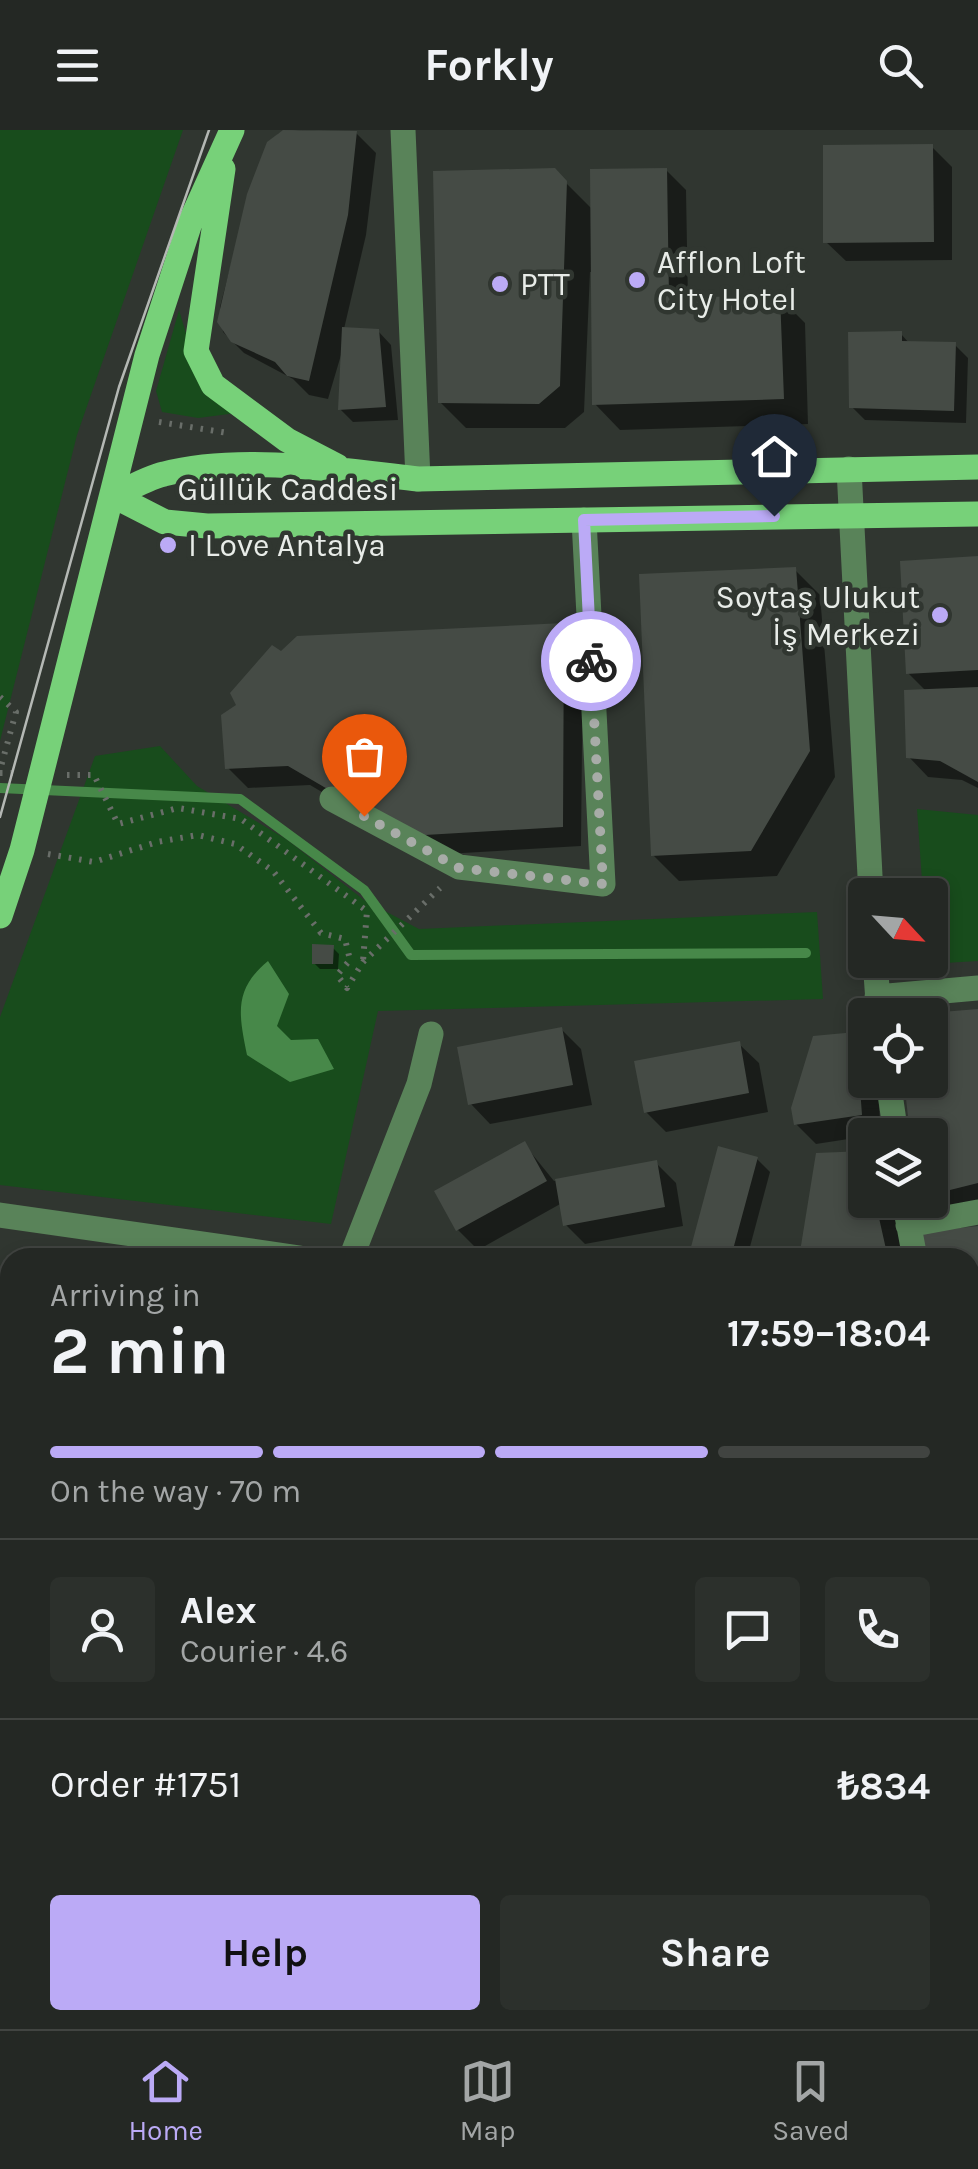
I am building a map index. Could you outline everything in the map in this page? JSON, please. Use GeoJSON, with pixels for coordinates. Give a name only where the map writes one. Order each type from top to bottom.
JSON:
{"type":"FeatureCollection","features":[{"type":"Feature","properties":{"kind":"main road"},"geometry":{"type":"LineString","coordinates":[[229,139],[196,351],[213,385],[287,440],[346,470]]}},
{"type":"Feature","properties":{"kind":"main road"},"geometry":{"type":"LineString","coordinates":[[0,916],[114,496],[147,354],[190,223],[229,139]]}},
{"type":"Feature","properties":{"kind":"main road","name":"Güllük Caddesi"},"geometry":{"type":"LineString","coordinates":[[114,496],[160,474],[204,466],[346,470],[418,478],[978,467]]}},
{"type":"Feature","properties":{"kind":"main road","name":"Güllük Caddesi"},"geometry":{"type":"LineString","coordinates":[[114,496],[165,522],[207,526],[978,514]]}},
{"type":"Feature","properties":{"kind":"street"},"geometry":{"type":"LineString","coordinates":[[403,130],[418,478]]}},
{"type":"Feature","properties":{"kind":"street"},"geometry":{"type":"LineString","coordinates":[[849,469],[871,878]]}},
{"type":"Feature","properties":{"kind":"street"},"geometry":{"type":"LineString","coordinates":[[332,799],[459,868],[603,884],[584,520]]}},
{"type":"Feature","properties":{"kind":"street"},"geometry":{"type":"LineString","coordinates":[[922,998],[978,988]]}},
{"type":"Feature","properties":{"kind":"street"},"geometry":{"type":"LineString","coordinates":[[355,1248],[419,1084],[431,1034]]}},
{"type":"Feature","properties":{"kind":"street"},"geometry":{"type":"LineString","coordinates":[[948,1212],[978,1212]]}},
{"type":"Feature","properties":{"kind":"street"},"geometry":{"type":"LineString","coordinates":[[0,1216],[229,1248]]}},
{"type":"Feature","properties":{"kind":"street"},"geometry":{"type":"LineString","coordinates":[[907,1218],[913,1248]]}},
{"type":"Feature","properties":{"kind":"path"},"geometry":{"type":"LineString","coordinates":[[159,422],[241,435]]}},
{"type":"Feature","properties":{"kind":"path"},"geometry":{"type":"LineString","coordinates":[[0,698],[16,712],[0,771],[19,773]]}},
{"type":"Feature","properties":{"kind":"path"},"geometry":{"type":"LineString","coordinates":[[56,774],[94,776],[118,824],[178,808],[240,819],[367,912],[363,962]]}},
{"type":"Feature","properties":{"kind":"path"},"geometry":{"type":"LineString","coordinates":[[24,839],[94,862],[157,842],[198,835],[235,844],[273,871],[321,932],[345,939],[350,960],[337,975],[346,988],[363,962],[431,897]]}},
{"type":"Feature","properties":{"kind":"shaded area"},"geometry":{"type":"Polygon","coordinates":[[[0,130],[183,130],[77,435],[0,741],[0,130]]]}},
{"type":"Feature","properties":{"kind":"shaded area"},"geometry":{"type":"Polygon","coordinates":[[[179,310],[188,340],[237,413],[198,418],[162,412],[156,391],[179,310]]]}},
{"type":"Feature","properties":{"kind":"shaded area"},"geometry":{"type":"Polygon","coordinates":[[[160,746],[197,786],[286,839],[364,900],[419,929],[817,912],[823,999],[378,1011],[331,1224],[0,1185],[0,1017],[95,756],[160,746]]]}},
{"type":"Feature","properties":{"kind":"shaded area"},"geometry":{"type":"Polygon","coordinates":[[[917,809],[978,815],[978,961],[948,963],[948,878],[922,878],[917,809]]]}},
{"type":"Feature","properties":{"kind":"shaded area"},"geometry":{"type":"Polygon","coordinates":[[[268,961],[289,994],[277,1026],[291,1040],[318,1039],[334,1069],[290,1082],[247,1055],[241,1004],[249,982],[268,961]]]}},
{"type":"Feature","properties":{"kind":"building"},"geometry":{"type":"Polygon","coordinates":[[[283,130],[357,131],[348,215],[309,381],[287,376],[275,362],[231,342],[217,322],[247,194],[267,142],[283,130]]]}},
{"type":"Feature","properties":{"kind":"building"},"geometry":{"type":"Polygon","coordinates":[[[933,144],[934,242],[823,243],[823,145],[933,144]]]}},
{"type":"Feature","properties":{"kind":"building","name":"PTT"},"geometry":{"type":"Polygon","coordinates":[[[555,168],[567,181],[560,386],[539,404],[438,403],[433,171],[555,168]]]}},
{"type":"Feature","properties":{"kind":"building"},"geometry":{"type":"Polygon","coordinates":[[[667,168],[669,298],[780,295],[784,399],[592,405],[590,169],[667,168]]]}},
{"type":"Feature","properties":{"kind":"building"},"geometry":{"type":"Polygon","coordinates":[[[342,327],[379,329],[386,407],[338,410],[342,327]]]}},
{"type":"Feature","properties":{"kind":"building"},"geometry":{"type":"Polygon","coordinates":[[[902,331],[902,341],[956,342],[954,411],[849,408],[848,332],[902,331]]]}},
{"type":"Feature","properties":{"kind":"building","name":"Soytaş Ulukut İş Merkezi"},"geometry":{"type":"Polygon","coordinates":[[[978,556],[978,670],[906,674],[900,561],[978,556]]]}},
{"type":"Feature","properties":{"kind":"building"},"geometry":{"type":"Polygon","coordinates":[[[796,567],[810,751],[751,851],[651,856],[639,574],[796,567]]]}},
{"type":"Feature","properties":{"kind":"building"},"geometry":{"type":"Polygon","coordinates":[[[564,623],[563,827],[408,836],[288,766],[225,769],[221,715],[236,705],[230,693],[272,645],[281,651],[297,636],[564,623]]]}},
{"type":"Feature","properties":{"kind":"building"},"geometry":{"type":"Polygon","coordinates":[[[978,687],[978,782],[940,761],[906,758],[904,690],[978,687]]]}},
{"type":"Feature","properties":{"kind":"building"},"geometry":{"type":"Polygon","coordinates":[[[312,944],[334,945],[333,964],[312,964],[312,944]]]}},
{"type":"Feature","properties":{"kind":"building"},"geometry":{"type":"Polygon","coordinates":[[[978,1009],[978,1183],[948,1190],[948,1118],[908,1118],[906,1098],[948,1098],[948,1012],[978,1009]]]}},
{"type":"Feature","properties":{"kind":"building"},"geometry":{"type":"Polygon","coordinates":[[[562,1027],[573,1085],[468,1105],[457,1047],[562,1027]]]}},
{"type":"Feature","properties":{"kind":"building"},"geometry":{"type":"Polygon","coordinates":[[[848,1033],[848,1098],[861,1098],[862,1115],[794,1125],[791,1108],[813,1036],[848,1033]]]}},
{"type":"Feature","properties":{"kind":"building"},"geometry":{"type":"Polygon","coordinates":[[[740,1041],[749,1093],[644,1113],[634,1061],[740,1041]]]}},
{"type":"Feature","properties":{"kind":"building"},"geometry":{"type":"Polygon","coordinates":[[[525,1141],[547,1181],[456,1231],[434,1191],[525,1141]]]}},
{"type":"Feature","properties":{"kind":"building"},"geometry":{"type":"Polygon","coordinates":[[[718,1146],[758,1157],[733,1248],[691,1247],[718,1146]]]}},
{"type":"Feature","properties":{"kind":"building"},"geometry":{"type":"Polygon","coordinates":[[[848,1152],[848,1218],[879,1218],[886,1248],[801,1248],[816,1153],[848,1152]]]}},
{"type":"Feature","properties":{"kind":"building"},"geometry":{"type":"Polygon","coordinates":[[[657,1160],[665,1207],[563,1226],[555,1179],[657,1160]]]}},
{"type":"Feature","properties":{"kind":"building"},"geometry":{"type":"Polygon","coordinates":[[[978,1226],[978,1248],[924,1248],[921,1232],[978,1226]]]}},
{"type":"Feature","properties":{"kind":"waterway"},"geometry":{"type":"LineString","coordinates":[[0,788],[240,799],[364,890],[411,955],[806,953]]}},
{"type":"Feature","properties":{"kind":"tram line"},"geometry":{"type":"LineString","coordinates":[[0,817],[119,387],[209,130]]}},
{"type":"Feature","properties":{"kind":"way so far"},"geometry":{"type":"LineString","coordinates":[[364,816],[459,868],[603,884],[591,661]]}},
{"type":"Feature","properties":{"kind":"place","name":"Afflon Loft City Hotel"},"geometry":{"type":"Point","coordinates":[637,280]}},
{"type":"Feature","properties":{"kind":"place","name":"PTT"},"geometry":{"type":"Point","coordinates":[500,284]}},
{"type":"Feature","properties":{"kind":"place","name":"I Love Antalya"},"geometry":{"type":"Point","coordinates":[168,545]}},
{"type":"Feature","properties":{"kind":"place","name":"Soytaş Ulukut İş Merkezi"},"geometry":{"type":"Point","coordinates":[940,615]}},
{"type":"Feature","properties":{"kind":"route"},"geometry":{"type":"LineString","coordinates":[[591,661],[584,520],[774,516]]}}]}
